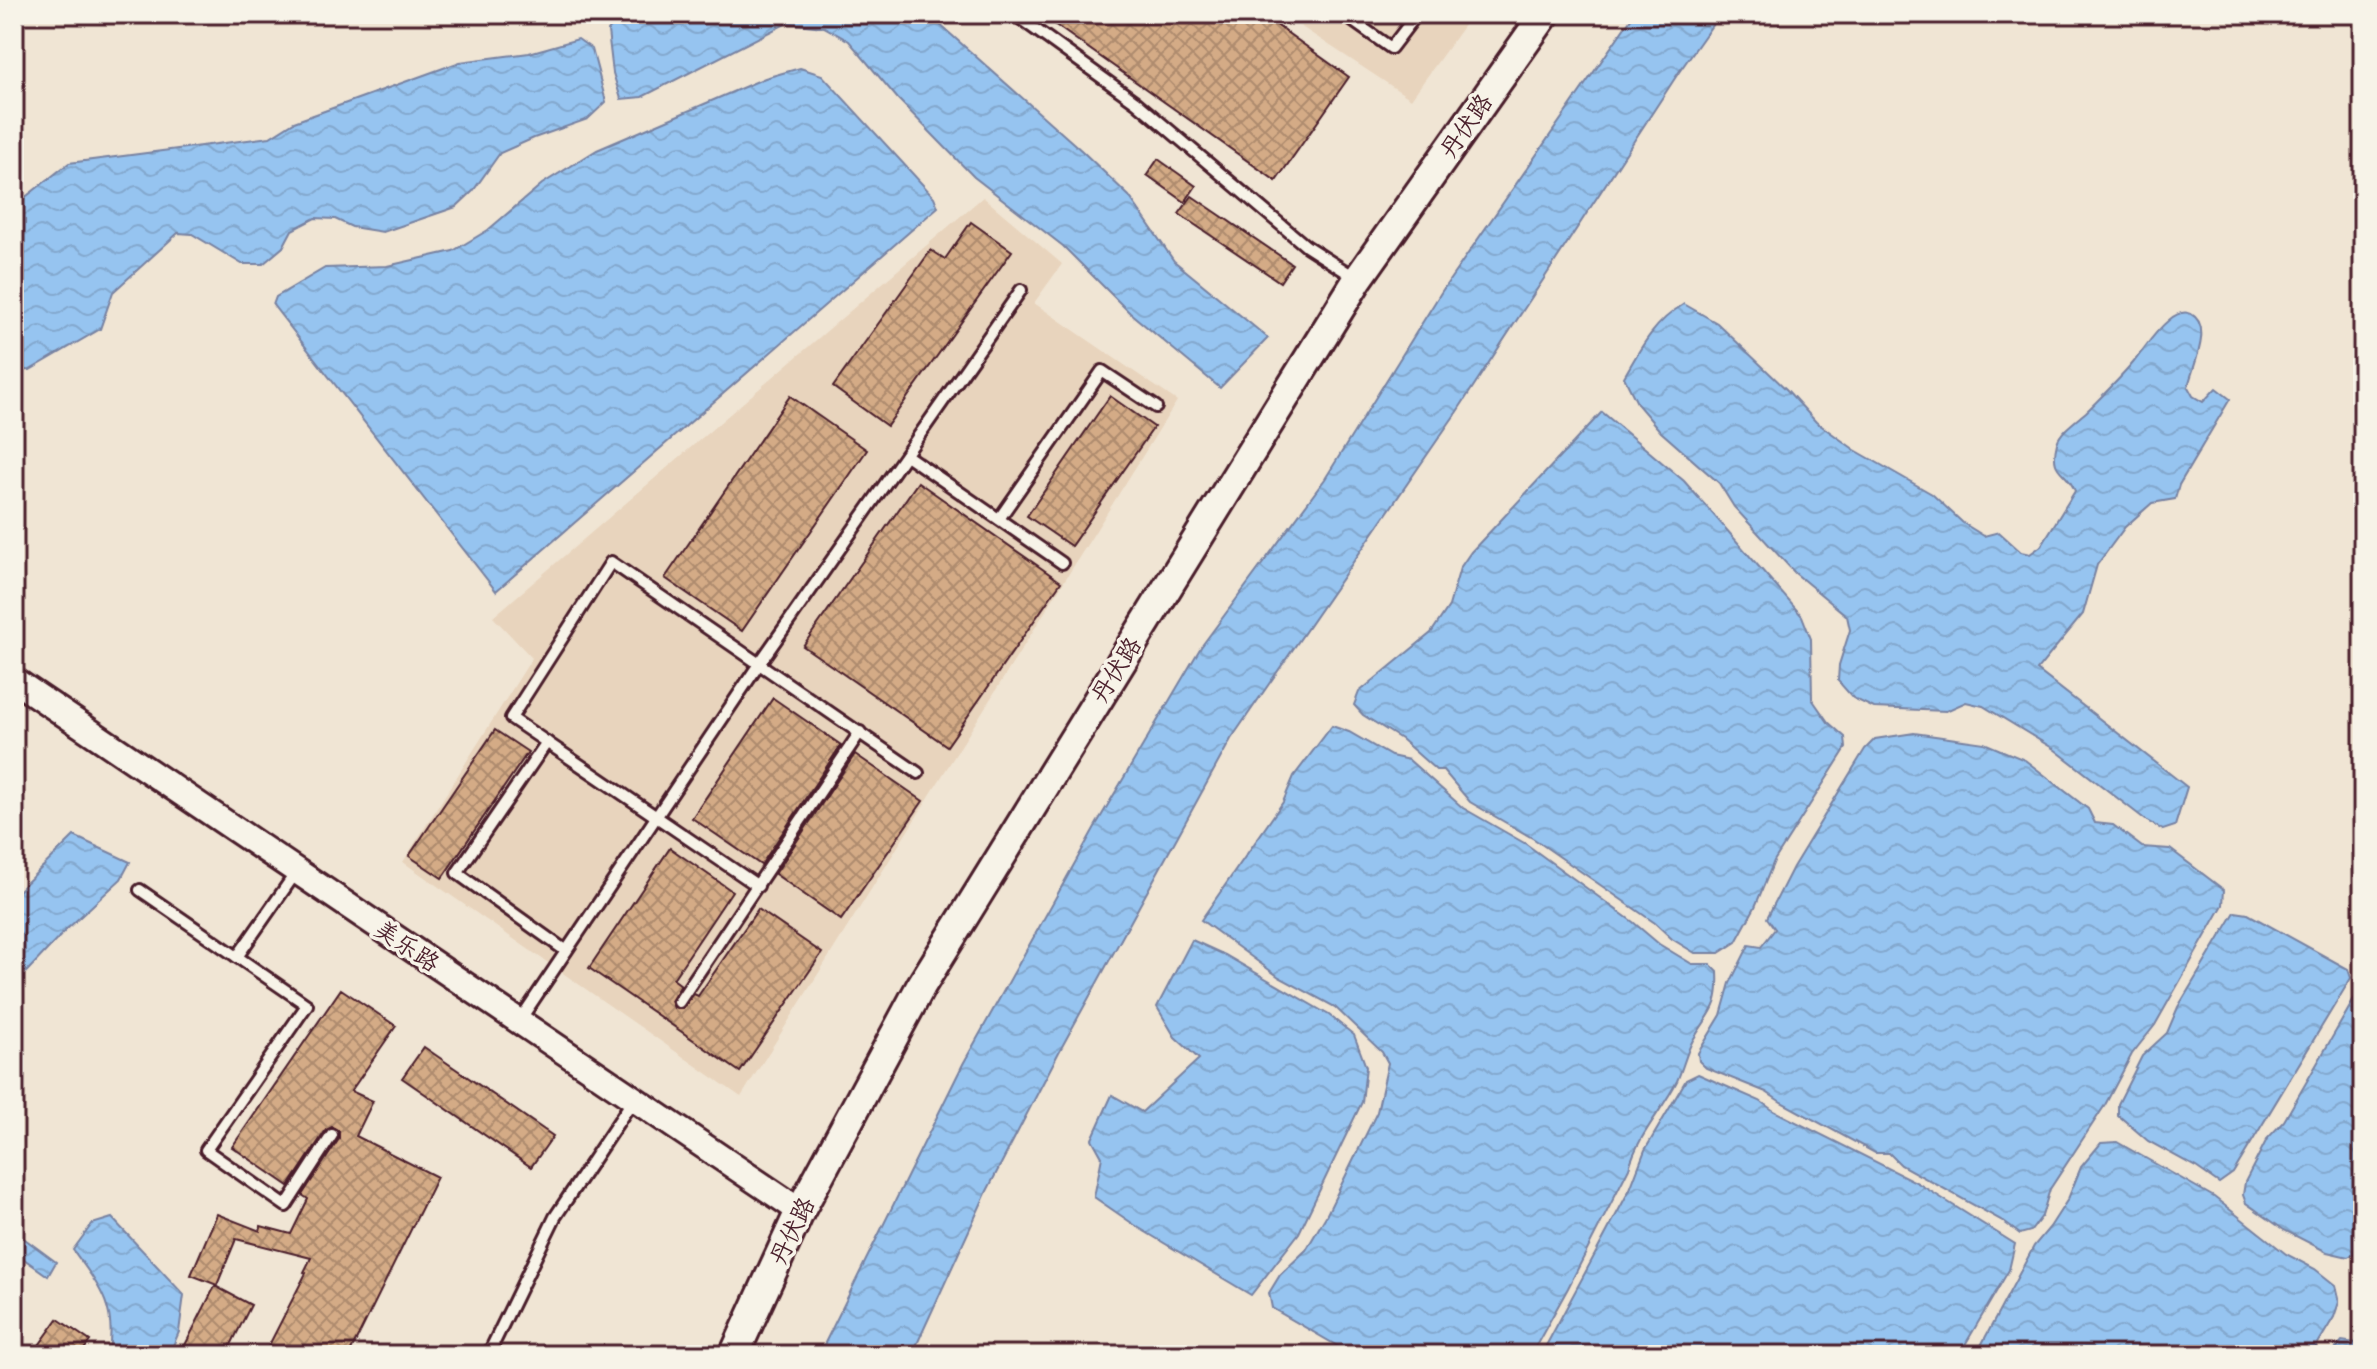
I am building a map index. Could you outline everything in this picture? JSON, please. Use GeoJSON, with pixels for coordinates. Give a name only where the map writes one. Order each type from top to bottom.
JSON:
{"type":"FeatureCollection","features":[{"type":"Feature","properties":{"kind":"main road","name":"丹伏路"},"geometry":{"type":"LineString","coordinates":[[734,1355],[800,1211],[921,986],[1358,279],[1545,14]]}},
{"type":"Feature","properties":{"kind":"street","name":"美乐路"},"geometry":{"type":"LineString","coordinates":[[14,680],[800,1211]]}},
{"type":"Feature","properties":{"kind":"lane"},"geometry":{"type":"LineString","coordinates":[[1014,14],[1136,102],[1306,246],[1358,279]]}},
{"type":"Feature","properties":{"kind":"lane"},"geometry":{"type":"LineString","coordinates":[[1343,14],[1391,48],[1417,14]]}},
{"type":"Feature","properties":{"kind":"lane"},"geometry":{"type":"LineString","coordinates":[[519,1021],[759,664],[1021,290]]}},
{"type":"Feature","properties":{"kind":"lane"},"geometry":{"type":"LineString","coordinates":[[999,519],[1102,371],[1156,407]]}},
{"type":"Feature","properties":{"kind":"lane"},"geometry":{"type":"LineString","coordinates":[[906,455],[1062,563]]}},
{"type":"Feature","properties":{"kind":"lane"},"geometry":{"type":"LineString","coordinates":[[758,886],[511,718],[611,562],[918,773]]}},
{"type":"Feature","properties":{"kind":"lane"},"geometry":{"type":"LineString","coordinates":[[679,1002],[860,732]]}},
{"type":"Feature","properties":{"kind":"lane"},"geometry":{"type":"LineString","coordinates":[[547,742],[457,873],[566,951]]}},
{"type":"Feature","properties":{"kind":"lane"},"geometry":{"type":"LineString","coordinates":[[237,957],[297,871]]}},
{"type":"Feature","properties":{"kind":"lane"},"geometry":{"type":"LineString","coordinates":[[140,890],[307,1005],[206,1150],[286,1206],[332,1135]]}},
{"type":"Feature","properties":{"kind":"lane"},"geometry":{"type":"LineString","coordinates":[[488,1355],[555,1217],[634,1099]]}},
{"type":"Feature","properties":{"kind":"shaded area"},"geometry":{"type":"Polygon","coordinates":[[[1282,14],[1472,14],[1411,99],[1282,14]]]}},
{"type":"Feature","properties":{"kind":"shaded area"},"geometry":{"type":"Polygon","coordinates":[[[983,197],[1062,264],[1034,303],[1177,401],[741,1097],[403,862],[532,658],[493,617],[983,197]]]}},
{"type":"Feature","properties":{"kind":"water"},"geometry":{"type":"Polygon","coordinates":[[[621,14],[928,14],[1129,196],[1174,261],[1268,338],[1220,388],[1130,313],[1063,246],[974,177],[898,99],[849,41],[824,27],[787,23],[642,97],[621,99],[613,73],[608,31],[621,14]]]}},
{"type":"Feature","properties":{"kind":"water"},"geometry":{"type":"Polygon","coordinates":[[[1634,14],[1720,14],[1456,413],[1231,739],[1059,1052],[987,1191],[912,1355],[819,1355],[963,1064],[1096,825],[1201,647],[1325,479],[1442,291],[1634,14]]]}},
{"type":"Feature","properties":{"kind":"water"},"geometry":{"type":"Polygon","coordinates":[[[578,39],[592,49],[606,102],[588,119],[500,153],[473,191],[456,207],[383,232],[352,227],[335,219],[315,218],[292,230],[283,247],[263,264],[242,264],[192,234],[178,233],[113,292],[100,329],[30,370],[14,371],[14,212],[23,199],[69,163],[270,137],[294,122],[460,62],[529,53],[578,39]]]}},
{"type":"Feature","properties":{"kind":"water"},"geometry":{"type":"Polygon","coordinates":[[[800,68],[822,75],[934,197],[938,207],[496,591],[273,305],[276,297],[325,268],[387,266],[453,251],[488,230],[542,184],[597,150],[765,78],[800,68]]]}},
{"type":"Feature","properties":{"kind":"water"},"geometry":{"type":"Polygon","coordinates":[[[1684,304],[1717,323],[1816,422],[1855,450],[1932,494],[1963,523],[1984,536],[1999,532],[2021,552],[2030,554],[2041,546],[2075,491],[2055,461],[2057,443],[2062,434],[2116,382],[2169,320],[2185,313],[2198,320],[2201,337],[2188,387],[2193,396],[2203,402],[2216,388],[2230,399],[2179,485],[2175,499],[2152,503],[2125,527],[2097,565],[2083,614],[2037,670],[2187,787],[2175,826],[2163,830],[2147,821],[2054,749],[1983,706],[1966,702],[1946,711],[1874,708],[1853,698],[1838,681],[1839,665],[1850,630],[1847,616],[1795,573],[1734,507],[1719,483],[1661,432],[1638,405],[1624,377],[1656,327],[1684,304]]]}},
{"type":"Feature","properties":{"kind":"water"},"geometry":{"type":"Polygon","coordinates":[[[1602,412],[1684,481],[1802,616],[1811,639],[1812,699],[1828,722],[1845,737],[1846,748],[1774,861],[1736,942],[1719,953],[1695,953],[1534,839],[1470,802],[1443,770],[1436,770],[1401,739],[1363,715],[1354,705],[1359,692],[1431,633],[1449,606],[1460,568],[1471,552],[1602,412]]]}},
{"type":"Feature","properties":{"kind":"water"},"geometry":{"type":"Polygon","coordinates":[[[1332,726],[1391,756],[1409,760],[1463,808],[1526,844],[1659,944],[1692,964],[1710,964],[1718,972],[1713,1009],[1693,1040],[1677,1081],[1638,1145],[1568,1288],[1531,1355],[1353,1355],[1272,1308],[1269,1293],[1280,1275],[1306,1250],[1377,1112],[1388,1063],[1382,1052],[1335,1007],[1279,977],[1201,920],[1283,802],[1294,776],[1332,726]]]}},
{"type":"Feature","properties":{"kind":"water"},"geometry":{"type":"Polygon","coordinates":[[[1914,733],[1984,743],[2025,760],[2088,809],[2095,823],[2113,825],[2142,847],[2170,849],[2224,890],[2223,905],[2155,1025],[2132,1054],[2105,1105],[2050,1189],[2042,1216],[2031,1231],[2020,1234],[2001,1220],[1901,1165],[1889,1153],[1875,1153],[1766,1092],[1706,1068],[1699,1061],[1698,1053],[1721,1015],[1730,983],[1749,945],[1761,947],[1775,929],[1767,918],[1793,867],[1865,749],[1875,739],[1914,733]]]}},
{"type":"Feature","properties":{"kind":"water"},"geometry":{"type":"Polygon","coordinates":[[[74,836],[130,862],[121,879],[66,930],[14,985],[14,895],[74,836]]]}},
{"type":"Feature","properties":{"kind":"water"},"geometry":{"type":"Polygon","coordinates":[[[2235,912],[2248,914],[2348,969],[2351,978],[2233,1173],[2219,1183],[2148,1141],[2118,1115],[2118,1104],[2142,1056],[2167,1033],[2178,1007],[2235,912]]]}},
{"type":"Feature","properties":{"kind":"water"},"geometry":{"type":"Polygon","coordinates":[[[1192,940],[1225,955],[1329,1015],[1354,1035],[1366,1067],[1362,1102],[1299,1233],[1251,1295],[1139,1228],[1094,1197],[1102,1157],[1092,1139],[1112,1095],[1142,1112],[1199,1059],[1175,1037],[1157,1007],[1192,940]]]}},
{"type":"Feature","properties":{"kind":"water"},"geometry":{"type":"Polygon","coordinates":[[[2363,990],[2363,1248],[2348,1257],[2327,1252],[2284,1230],[2246,1203],[2243,1195],[2245,1182],[2267,1139],[2284,1121],[2356,996],[2363,990]]]}},
{"type":"Feature","properties":{"kind":"water"},"geometry":{"type":"Polygon","coordinates":[[[1698,1074],[1760,1101],[1774,1111],[1916,1182],[2015,1244],[2009,1270],[1959,1355],[1541,1355],[1630,1189],[1645,1150],[1686,1080],[1698,1074]]]}},
{"type":"Feature","properties":{"kind":"water"},"geometry":{"type":"Polygon","coordinates":[[[2117,1142],[2214,1197],[2286,1254],[2315,1269],[2335,1285],[2339,1302],[2334,1317],[2311,1355],[1976,1355],[2034,1246],[2068,1199],[2081,1167],[2101,1143],[2117,1142]]]}},
{"type":"Feature","properties":{"kind":"water"},"geometry":{"type":"Polygon","coordinates":[[[112,1218],[184,1295],[179,1332],[169,1355],[108,1355],[110,1324],[104,1298],[73,1250],[92,1224],[112,1218]]]}},
{"type":"Feature","properties":{"kind":"water"},"geometry":{"type":"Polygon","coordinates":[[[14,1231],[56,1262],[48,1276],[14,1252],[14,1231]]]}},
{"type":"Feature","properties":{"kind":"water"},"geometry":{"type":"Polygon","coordinates":[[[2363,1334],[2363,1355],[2330,1355],[2342,1341],[2355,1343],[2363,1334]]]}},
{"type":"Feature","properties":{"kind":"building"},"geometry":{"type":"Polygon","coordinates":[[[1040,14],[1261,14],[1349,77],[1276,181],[1040,14]]]}},
{"type":"Feature","properties":{"kind":"building"},"geometry":{"type":"Polygon","coordinates":[[[1158,159],[1196,186],[1185,202],[1147,175],[1158,159]]]}},
{"type":"Feature","properties":{"kind":"building"},"geometry":{"type":"Polygon","coordinates":[[[1192,196],[1292,264],[1280,282],[1179,214],[1192,196]]]}},
{"type":"Feature","properties":{"kind":"building"},"geometry":{"type":"Polygon","coordinates":[[[971,222],[1012,251],[887,426],[833,387],[931,250],[945,259],[971,222]]]}},
{"type":"Feature","properties":{"kind":"building"},"geometry":{"type":"Polygon","coordinates":[[[790,396],[867,450],[742,631],[665,578],[790,396]]]}},
{"type":"Feature","properties":{"kind":"building"},"geometry":{"type":"Polygon","coordinates":[[[1110,396],[1154,427],[1071,546],[1027,516],[1110,396]]]}},
{"type":"Feature","properties":{"kind":"building"},"geometry":{"type":"Polygon","coordinates":[[[918,482],[1061,582],[947,746],[803,646],[918,482]]]}},
{"type":"Feature","properties":{"kind":"building"},"geometry":{"type":"Polygon","coordinates":[[[773,698],[841,745],[761,865],[692,818],[773,698]]]}},
{"type":"Feature","properties":{"kind":"building"},"geometry":{"type":"Polygon","coordinates":[[[495,730],[528,752],[442,878],[409,856],[495,730]]]}},
{"type":"Feature","properties":{"kind":"building"},"geometry":{"type":"Polygon","coordinates":[[[855,754],[923,801],[841,920],[775,874],[855,754]]]}},
{"type":"Feature","properties":{"kind":"building"},"geometry":{"type":"Polygon","coordinates":[[[670,848],[732,891],[673,979],[681,985],[671,1001],[674,1008],[682,1009],[694,994],[698,996],[758,909],[822,953],[740,1072],[589,968],[670,848]]]}},
{"type":"Feature","properties":{"kind":"building"},"geometry":{"type":"Polygon","coordinates":[[[341,989],[396,1026],[351,1091],[373,1101],[356,1136],[437,1177],[349,1355],[264,1355],[311,1258],[236,1239],[217,1285],[191,1275],[217,1214],[260,1231],[261,1226],[291,1234],[308,1199],[302,1195],[339,1139],[339,1131],[332,1127],[326,1130],[289,1186],[232,1147],[341,989]]]}},
{"type":"Feature","properties":{"kind":"building"},"geometry":{"type":"Polygon","coordinates":[[[424,1047],[553,1136],[531,1167],[402,1078],[424,1047]]]}},
{"type":"Feature","properties":{"kind":"building"},"geometry":{"type":"Polygon","coordinates":[[[215,1286],[251,1305],[226,1355],[180,1355],[215,1286]]]}},
{"type":"Feature","properties":{"kind":"building"},"geometry":{"type":"Polygon","coordinates":[[[58,1319],[90,1341],[80,1355],[32,1355],[58,1319]]]}}]}
